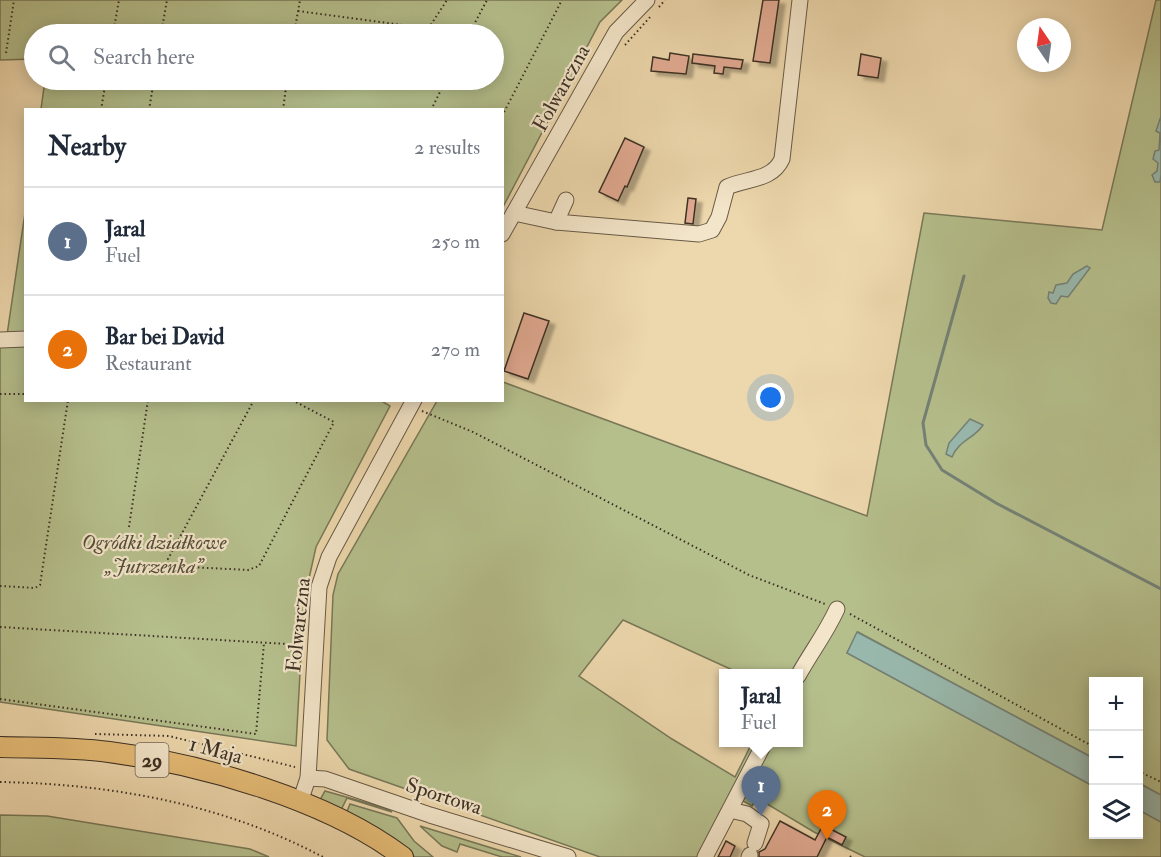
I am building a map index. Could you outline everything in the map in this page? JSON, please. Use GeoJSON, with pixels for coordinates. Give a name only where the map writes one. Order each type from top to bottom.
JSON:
{"type":"FeatureCollection","features":[{"type":"Feature","properties":{"kind":"main road","name":"1 Maja"},"geometry":{"type":"LineString","coordinates":[[0,747],[72,748],[182,765],[300,802],[339,819],[403,857]]}},
{"type":"Feature","properties":{"kind":"street","name":"Folwarczna"},"geometry":{"type":"LineString","coordinates":[[504,230],[616,32],[647,0]]}},
{"type":"Feature","properties":{"kind":"street"},"geometry":{"type":"LineString","coordinates":[[514,213],[556,222],[699,234],[712,230],[719,217],[727,187],[767,175],[777,169],[782,159],[800,0]]}},
{"type":"Feature","properties":{"kind":"street"},"geometry":{"type":"LineString","coordinates":[[556,222],[566,200]]}},
{"type":"Feature","properties":{"kind":"street"},"geometry":{"type":"LineString","coordinates":[[0,340],[24,339]]}},
{"type":"Feature","properties":{"kind":"street","name":"Folwarczna"},"geometry":{"type":"LineString","coordinates":[[300,802],[308,772],[319,587],[329,557],[409,402]]}},
{"type":"Feature","properties":{"kind":"street"},"geometry":{"type":"LineString","coordinates":[[802,669],[807,658],[825,637],[837,609]]}},
{"type":"Feature","properties":{"kind":"street"},"geometry":{"type":"LineString","coordinates":[[708,856],[762,747]]}},
{"type":"Feature","properties":{"kind":"street","name":"Sportowa"},"geometry":{"type":"LineString","coordinates":[[308,772],[430,815],[568,857]]}},
{"type":"Feature","properties":{"kind":"street"},"geometry":{"type":"LineString","coordinates":[[730,810],[747,814],[760,824],[751,852]]}},
{"type":"Feature","properties":{"kind":"path"},"geometry":{"type":"LineString","coordinates":[[6,53],[14,0]]}},
{"type":"Feature","properties":{"kind":"path"},"geometry":{"type":"LineString","coordinates":[[115,24],[119,0]]}},
{"type":"Feature","properties":{"kind":"path"},"geometry":{"type":"LineString","coordinates":[[163,24],[167,0]]}},
{"type":"Feature","properties":{"kind":"path"},"geometry":{"type":"LineString","coordinates":[[296,24],[300,0]]}},
{"type":"Feature","properties":{"kind":"path"},"geometry":{"type":"LineString","coordinates":[[431,24],[447,0]]}},
{"type":"Feature","properties":{"kind":"path"},"geometry":{"type":"LineString","coordinates":[[474,24],[487,0]]}},
{"type":"Feature","properties":{"kind":"path"},"geometry":{"type":"LineString","coordinates":[[504,112],[562,0]]}},
{"type":"Feature","properties":{"kind":"path"},"geometry":{"type":"LineString","coordinates":[[298,11],[395,24]]}},
{"type":"Feature","properties":{"kind":"path"},"geometry":{"type":"LineString","coordinates":[[101,108],[104,90]]}},
{"type":"Feature","properties":{"kind":"path"},"geometry":{"type":"LineString","coordinates":[[149,108],[152,90]]}},
{"type":"Feature","properties":{"kind":"path"},"geometry":{"type":"LineString","coordinates":[[283,108],[286,90]]}},
{"type":"Feature","properties":{"kind":"path"},"geometry":{"type":"LineString","coordinates":[[432,108],[441,90]]}},
{"type":"Feature","properties":{"kind":"path"},"geometry":{"type":"LineString","coordinates":[[0,394],[24,394]]}},
{"type":"Feature","properties":{"kind":"path"},"geometry":{"type":"LineString","coordinates":[[0,586],[35,588],[39,585],[68,402]]}},
{"type":"Feature","properties":{"kind":"path"},"geometry":{"type":"LineString","coordinates":[[129,527],[148,402]]}},
{"type":"Feature","properties":{"kind":"path"},"geometry":{"type":"LineString","coordinates":[[253,402],[168,559],[170,566],[248,570],[259,566],[334,422],[295,402]]}},
{"type":"Feature","properties":{"kind":"path"},"geometry":{"type":"LineString","coordinates":[[409,402],[483,437],[749,575],[837,609],[1089,744]]}},
{"type":"Feature","properties":{"kind":"path"},"geometry":{"type":"LineString","coordinates":[[0,627],[315,646]]}},
{"type":"Feature","properties":{"kind":"path"},"geometry":{"type":"LineString","coordinates":[[0,699],[256,734],[264,643]]}},
{"type":"Feature","properties":{"kind":"path"},"geometry":{"type":"LineString","coordinates":[[89,734],[169,736],[308,772]]}},
{"type":"Feature","properties":{"kind":"path"},"geometry":{"type":"LineString","coordinates":[[1143,773],[1161,782]]}},
{"type":"Feature","properties":{"kind":"path"},"geometry":{"type":"LineString","coordinates":[[0,782],[47,783],[99,788],[169,801],[239,821],[323,857]]}},
{"type":"Feature","properties":{"kind":"green space"},"geometry":{"type":"Polygon","coordinates":[[[0,0],[622,0],[600,22],[504,205],[504,108],[41,108],[44,90],[504,90],[504,24],[24,24],[24,59],[0,60],[0,0]]]}},
{"type":"Feature","properties":{"kind":"green space"},"geometry":{"type":"Polygon","coordinates":[[[1156,0],[1161,0],[1161,795],[1143,785],[1143,677],[1089,677],[1089,756],[858,632],[847,653],[1089,784],[1089,839],[1143,839],[1143,812],[1161,822],[1161,857],[865,857],[814,832],[757,798],[752,806],[743,801],[747,793],[738,787],[703,857],[600,857],[349,769],[327,740],[333,595],[338,574],[436,402],[504,402],[504,382],[867,516],[924,213],[1102,230],[1156,0]],[[623,620],[579,676],[672,739],[735,777],[750,747],[803,747],[803,669],[730,669],[623,620]]]}},
{"type":"Feature","properties":{"kind":"green space"},"geometry":{"type":"Polygon","coordinates":[[[24,220],[24,334],[7,335],[24,220]]]}},
{"type":"Feature","properties":{"kind":"green space","name":"Ogródki działkowe „Jutrzenka”"},"geometry":{"type":"Polygon","coordinates":[[[24,344],[24,402],[383,402],[390,406],[316,547],[304,601],[296,746],[0,702],[0,346],[24,344]]]}},
{"type":"Feature","properties":{"kind":"green space"},"geometry":{"type":"Polygon","coordinates":[[[325,791],[392,812],[347,798],[341,810],[320,800],[325,791]]]}},
{"type":"Feature","properties":{"kind":"green space"},"geometry":{"type":"Polygon","coordinates":[[[350,804],[397,818],[414,841],[433,857],[415,857],[346,814],[350,804]]]}},
{"type":"Feature","properties":{"kind":"green space"},"geometry":{"type":"Polygon","coordinates":[[[0,815],[47,816],[250,849],[269,857],[0,857],[0,815]]]}},
{"type":"Feature","properties":{"kind":"green space"},"geometry":{"type":"Polygon","coordinates":[[[420,826],[521,857],[502,857],[460,844],[457,852],[442,846],[420,826]]]}},
{"type":"Feature","properties":{"kind":"water"},"geometry":{"type":"Polygon","coordinates":[[[1161,116],[1161,175],[1160,182],[1155,182],[1152,175],[1157,171],[1158,163],[1153,159],[1155,151],[1159,150],[1160,133],[1156,131],[1161,116]]]}},
{"type":"Feature","properties":{"kind":"water"},"geometry":{"type":"Polygon","coordinates":[[[1087,266],[1090,268],[1068,297],[1061,296],[1056,304],[1051,303],[1048,298],[1049,292],[1053,293],[1056,285],[1067,283],[1073,274],[1087,266]]]}},
{"type":"Feature","properties":{"kind":"water"},"geometry":{"type":"Polygon","coordinates":[[[970,419],[983,425],[955,451],[952,457],[946,454],[949,443],[970,419]]]}},
{"type":"Feature","properties":{"kind":"water"},"geometry":{"type":"Polygon","coordinates":[[[857,632],[1089,756],[1089,784],[847,653],[857,632]]]}},
{"type":"Feature","properties":{"kind":"water"},"geometry":{"type":"Polygon","coordinates":[[[1143,786],[1161,795],[1161,822],[1143,812],[1143,786]]]}},
{"type":"Feature","properties":{"kind":"building"},"geometry":{"type":"Polygon","coordinates":[[[763,0],[779,0],[770,63],[753,61],[763,0]]]}},
{"type":"Feature","properties":{"kind":"building"},"geometry":{"type":"Polygon","coordinates":[[[670,53],[689,56],[686,74],[651,71],[653,57],[669,60],[670,53]]]}},
{"type":"Feature","properties":{"kind":"building"},"geometry":{"type":"Polygon","coordinates":[[[693,54],[743,60],[741,69],[724,67],[723,74],[714,73],[715,66],[692,63],[693,54]]]}},
{"type":"Feature","properties":{"kind":"building"},"geometry":{"type":"Polygon","coordinates":[[[861,54],[881,58],[878,78],[858,75],[861,54]]]}},
{"type":"Feature","properties":{"kind":"building"},"geometry":{"type":"Polygon","coordinates":[[[625,138],[644,147],[627,187],[625,186],[618,201],[599,192],[625,138]]]}},
{"type":"Feature","properties":{"kind":"building"},"geometry":{"type":"Polygon","coordinates":[[[688,198],[696,199],[693,224],[685,223],[688,198]]]}},
{"type":"Feature","properties":{"kind":"building"},"geometry":{"type":"Polygon","coordinates":[[[524,313],[549,321],[528,379],[504,371],[524,313]]]}},
{"type":"Feature","properties":{"kind":"building"},"geometry":{"type":"Polygon","coordinates":[[[780,821],[815,840],[823,825],[846,837],[842,845],[827,837],[817,857],[759,857],[759,852],[765,849],[780,821]]]}},
{"type":"Feature","properties":{"kind":"building"},"geometry":{"type":"Polygon","coordinates":[[[726,841],[735,846],[730,857],[718,857],[726,841]]]}},
{"type":"Feature","properties":{"kind":"waterway"},"geometry":{"type":"LineString","coordinates":[[964,276],[923,423],[926,445],[942,470],[996,503],[1161,589]]}},
{"type":"Feature","properties":{"kind":"place","name":"Jaral"},"geometry":{"type":"Point","coordinates":[761,816]}},
{"type":"Feature","properties":{"kind":"place","name":"Bar bei David"},"geometry":{"type":"Point","coordinates":[827,840]}}]}
